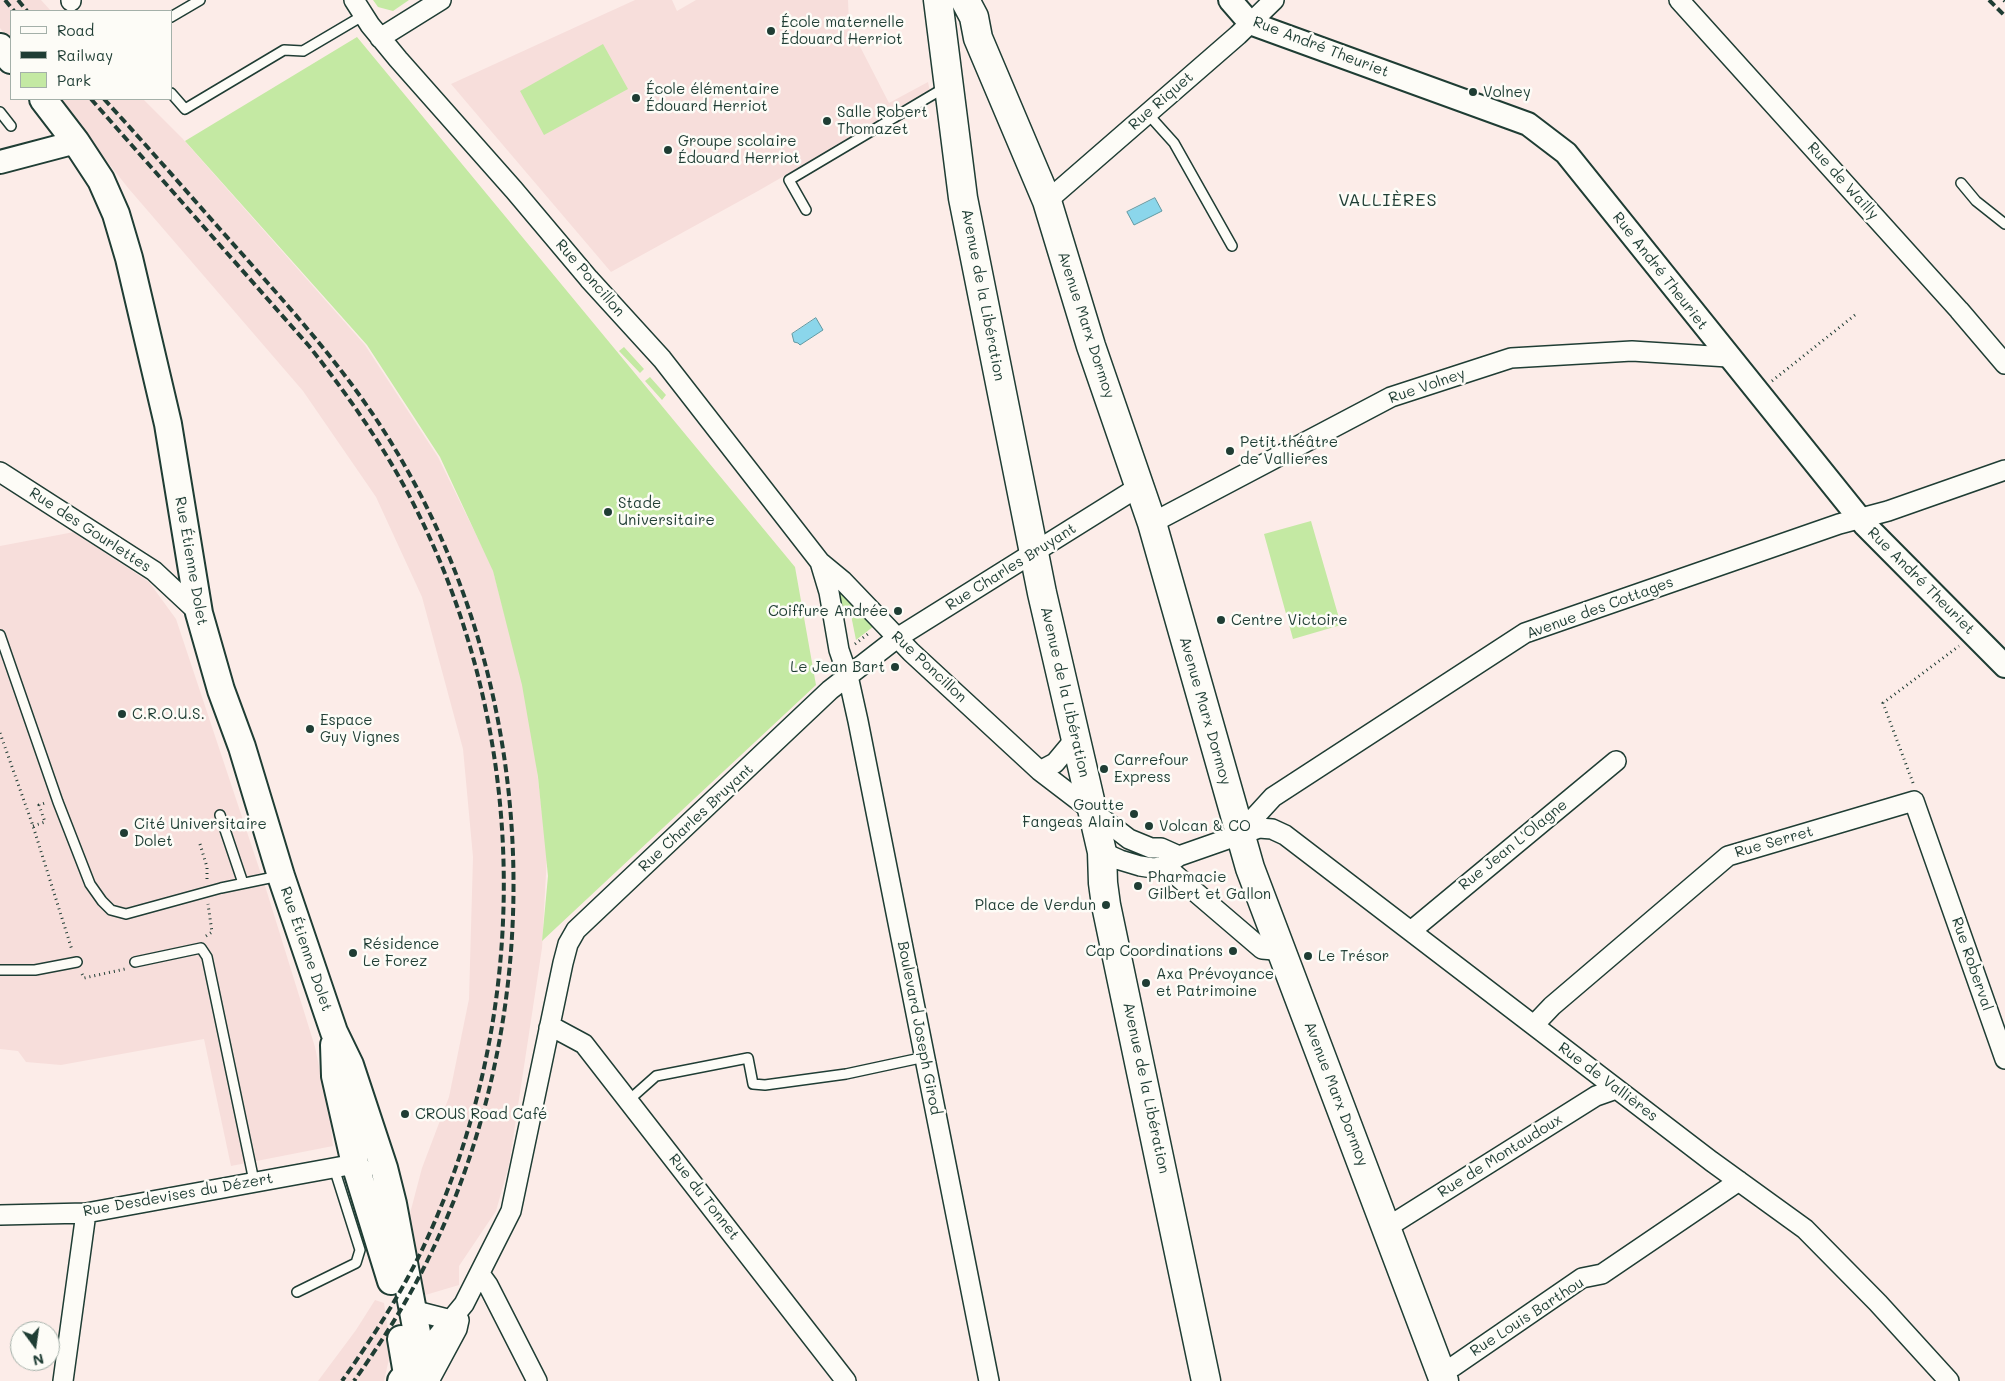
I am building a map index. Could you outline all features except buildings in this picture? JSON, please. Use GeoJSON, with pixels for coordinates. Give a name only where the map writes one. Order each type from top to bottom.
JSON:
{"type":"FeatureCollection","features":[{"type":"Feature","properties":{"kind":"main road","name":"Avenue de la Libération"},"geometry":{"type":"LineString","coordinates":[[938,0],[963,198],[1034,552],[1102,852],[1102,883],[1106,905],[1206,1381]]}},
{"type":"Feature","properties":{"kind":"main road","name":"Avenue Marx Dormoy"},"geometry":{"type":"LineString","coordinates":[[965,0],[974,17],[978,38],[1047,201],[1091,346],[1152,523],[1240,833],[1257,886],[1442,1376]]}},
{"type":"Feature","properties":{"kind":"main road"},"geometry":{"type":"LineString","coordinates":[[946,52],[952,36],[960,31],[966,31],[978,38]]}},
{"type":"Feature","properties":{"kind":"main road"},"geometry":{"type":"LineString","coordinates":[[0,47],[10,59]]}},
{"type":"Feature","properties":{"kind":"main road","name":"Rue Étienne Dolet"},"geometry":{"type":"LineString","coordinates":[[43,100],[76,142],[101,180],[116,214],[129,258],[168,424],[199,613],[221,690],[242,747],[281,876],[334,1032],[350,1065],[381,1158],[393,1204],[412,1310],[418,1371]]}},
{"type":"Feature","properties":{"kind":"main road","name":"Rue Étienne Dolet"},"geometry":{"type":"LineString","coordinates":[[334,1032],[335,1076],[345,1166],[391,1278],[418,1371]]}},
{"type":"Feature","properties":{"kind":"street"},"geometry":{"type":"LineString","coordinates":[[380,38],[441,0]]}},
{"type":"Feature","properties":{"kind":"street","name":"Rue André Theuriet"},"geometry":{"type":"LineString","coordinates":[[1230,0],[1250,23],[1528,124],[1540,132],[1571,160],[1728,357],[1860,518],[2005,666]]}},
{"type":"Feature","properties":{"kind":"street","name":"Rue Riquet"},"geometry":{"type":"LineString","coordinates":[[1047,201],[1238,35],[1274,0]]}},
{"type":"Feature","properties":{"kind":"street","name":"Rue de Wailly"},"geometry":{"type":"LineString","coordinates":[[1679,0],[1959,310],[2005,364]]}},
{"type":"Feature","properties":{"kind":"street","name":"Rue Poncillon"},"geometry":{"type":"LineString","coordinates":[[359,8],[380,38],[514,190],[589,279],[662,359],[820,562],[843,581],[897,638],[1040,771],[1092,811]]}},
{"type":"Feature","properties":{"kind":"street"},"geometry":{"type":"LineString","coordinates":[[0,162],[76,142]]}},
{"type":"Feature","properties":{"kind":"street","name":"Rue Volney"},"geometry":{"type":"LineString","coordinates":[[1152,523],[1391,398],[1511,358],[1632,351],[1728,357]]}},
{"type":"Feature","properties":{"kind":"street","name":"Avenue des Cottages"},"geometry":{"type":"LineString","coordinates":[[1240,833],[1272,797],[1525,633],[1830,527],[2005,470]]}},
{"type":"Feature","properties":{"kind":"street","name":"Rue des Gourlettes"},"geometry":{"type":"LineString","coordinates":[[0,472],[154,571],[199,613]]}},
{"type":"Feature","properties":{"kind":"street","name":"Rue Charles Bruyant"},"geometry":{"type":"LineString","coordinates":[[418,1371],[456,1329],[464,1304],[511,1211],[562,963],[568,944],[576,930],[830,690],[897,638],[1140,486]]}},
{"type":"Feature","properties":{"kind":"street","name":"Rue Poncillon"},"geometry":{"type":"LineString","coordinates":[[820,562],[829,592],[839,650],[848,676]]}},
{"type":"Feature","properties":{"kind":"street","name":"Boulevard Joseph Girod"},"geometry":{"type":"LineString","coordinates":[[848,676],[989,1381]]}},
{"type":"Feature","properties":{"kind":"street"},"geometry":{"type":"LineString","coordinates":[[1040,771],[1055,762],[1075,738]]}},
{"type":"Feature","properties":{"kind":"street","name":"Rue Jean L'Olagne"},"geometry":{"type":"LineString","coordinates":[[1411,930],[1616,761]]}},
{"type":"Feature","properties":{"kind":"street","name":"Rue Roberval"},"geometry":{"type":"LineString","coordinates":[[1914,802],[1949,896],[2005,1059]]}},
{"type":"Feature","properties":{"kind":"street","name":"Rue Serret"},"geometry":{"type":"LineString","coordinates":[[1534,1025],[1552,1006],[1728,856],[1914,802]]}},
{"type":"Feature","properties":{"kind":"street"},"geometry":{"type":"LineString","coordinates":[[1092,811],[1129,839],[1150,848],[1161,848],[1262,949],[1274,950],[1280,947]]}},
{"type":"Feature","properties":{"kind":"street","name":"Rue de Vallières"},"geometry":{"type":"LineString","coordinates":[[1240,833],[1259,828],[1272,829],[1285,835],[1616,1088],[1805,1229],[1905,1332],[1948,1381]]}},
{"type":"Feature","properties":{"kind":"street"},"geometry":{"type":"LineString","coordinates":[[1102,852],[1120,860],[1153,868],[1240,833]]}},
{"type":"Feature","properties":{"kind":"street","name":"Rue du Tonnet"},"geometry":{"type":"LineString","coordinates":[[549,1028],[564,1032],[584,1044],[846,1381]]}},
{"type":"Feature","properties":{"kind":"street","name":"Rue de Montaudoux"},"geometry":{"type":"LineString","coordinates":[[1386,1228],[1596,1096],[1616,1088]]}},
{"type":"Feature","properties":{"kind":"street","name":"Rue Desdevises du Dézert"},"geometry":{"type":"LineString","coordinates":[[0,1215],[86,1213],[345,1166],[366,1172],[381,1158]]}},
{"type":"Feature","properties":{"kind":"street","name":"Rue Louis Barthou"},"geometry":{"type":"LineString","coordinates":[[1442,1376],[1582,1278],[1602,1274],[1739,1180]]}},
{"type":"Feature","properties":{"kind":"street"},"geometry":{"type":"LineString","coordinates":[[63,1381],[86,1213]]}},
{"type":"Feature","properties":{"kind":"street"},"geometry":{"type":"LineString","coordinates":[[480,1274],[488,1285],[537,1381]]}},
{"type":"Feature","properties":{"kind":"street","name":"Rue Charles Bruyant"},"geometry":{"type":"LineString","coordinates":[[418,1371],[451,1320],[464,1304]]}},
{"type":"Feature","properties":{"kind":"street"},"geometry":{"type":"LineString","coordinates":[[412,1310],[451,1320]]}},
{"type":"Feature","properties":{"kind":"lane"},"geometry":{"type":"LineString","coordinates":[[172,16],[200,0]]}},
{"type":"Feature","properties":{"kind":"lane"},"geometry":{"type":"LineString","coordinates":[[172,94],[185,109],[284,50],[303,51],[359,8]]}},
{"type":"Feature","properties":{"kind":"lane"},"geometry":{"type":"LineString","coordinates":[[806,210],[789,180],[949,85]]}},
{"type":"Feature","properties":{"kind":"lane"},"geometry":{"type":"LineString","coordinates":[[0,112],[11,126]]}},
{"type":"Feature","properties":{"kind":"lane"},"geometry":{"type":"LineString","coordinates":[[1147,113],[1174,143],[1232,246]]}},
{"type":"Feature","properties":{"kind":"lane"},"geometry":{"type":"LineString","coordinates":[[1961,183],[1976,201],[2005,224]]}},
{"type":"Feature","properties":{"kind":"lane"},"geometry":{"type":"LineString","coordinates":[[0,635],[63,815],[90,884],[111,910],[126,914],[242,883],[281,876]]}},
{"type":"Feature","properties":{"kind":"lane"},"geometry":{"type":"LineString","coordinates":[[220,815],[242,883]]}},
{"type":"Feature","properties":{"kind":"lane"},"geometry":{"type":"LineString","coordinates":[[135,962],[201,948],[207,957],[254,1181]]}},
{"type":"Feature","properties":{"kind":"lane"},"geometry":{"type":"LineString","coordinates":[[0,970],[34,970],[77,962]]}},
{"type":"Feature","properties":{"kind":"lane"},"geometry":{"type":"LineString","coordinates":[[629,1100],[656,1076],[748,1058],[753,1084],[765,1085],[846,1074],[925,1056]]}},
{"type":"Feature","properties":{"kind":"lane"},"geometry":{"type":"LineString","coordinates":[[297,1292],[356,1263],[360,1250],[345,1166]]}},
{"type":"Feature","properties":{"kind":"path"},"geometry":{"type":"LineString","coordinates":[[1758,392],[1855,315]]}},
{"type":"Feature","properties":{"kind":"path"},"geometry":{"type":"LineString","coordinates":[[1914,802],[1913,780],[1883,703],[1974,635]]}},
{"type":"Feature","properties":{"kind":"path"},"geometry":{"type":"LineString","coordinates":[[0,733],[33,826],[63,919],[68,941],[84,978],[135,967],[135,962]]}},
{"type":"Feature","properties":{"kind":"path"},"geometry":{"type":"LineString","coordinates":[[33,826],[45,822],[39,805],[45,802],[48,811]]}},
{"type":"Feature","properties":{"kind":"shaded area"},"geometry":{"type":"Polygon","coordinates":[[[0,0],[41,0],[50,10],[10,10],[10,41],[0,28],[0,0]]]}},
{"type":"Feature","properties":{"kind":"shaded area","name":"Groupe scolaire Édouard Herriot"},"geometry":{"type":"Polygon","coordinates":[[[635,0],[672,0],[677,11],[696,0],[848,0],[849,25],[889,103],[928,82],[930,92],[758,191],[611,272],[451,84],[635,0]]]}},
{"type":"Feature","properties":{"kind":"shaded area"},"geometry":{"type":"Polygon","coordinates":[[[58,100],[144,100],[182,138],[365,345],[438,457],[492,567],[526,695],[547,855],[542,948],[509,1165],[496,1211],[459,1266],[459,1285],[422,1296],[408,1221],[422,1168],[449,1097],[469,999],[473,857],[463,749],[422,597],[376,497],[303,391],[129,189],[58,100]]]}},
{"type":"Feature","properties":{"kind":"shaded area","name":"Cité Universitaire Dolet"},"geometry":{"type":"Polygon","coordinates":[[[74,532],[149,582],[176,619],[266,889],[315,1047],[330,1119],[333,1146],[231,1166],[204,1039],[61,1065],[26,1062],[18,1051],[0,1049],[0,546],[74,532]]]}},
{"type":"Feature","properties":{"kind":"shaded area"},"geometry":{"type":"Polygon","coordinates":[[[375,1300],[384,1303],[391,1350],[384,1381],[318,1381],[356,1330],[375,1300]]]}},
{"type":"Feature","properties":{"kind":"green space"},"geometry":{"type":"Polygon","coordinates":[[[373,0],[409,0],[393,11],[378,7],[373,0]]]}},
{"type":"Feature","properties":{"kind":"green space","name":"Stade Universitaire"},"geometry":{"type":"Polygon","coordinates":[[[357,37],[795,567],[816,685],[542,941],[548,876],[538,777],[522,685],[493,571],[440,457],[367,345],[185,141],[357,37]]]}},
{"type":"Feature","properties":{"kind":"green space"},"geometry":{"type":"Polygon","coordinates":[[[603,44],[628,89],[544,135],[520,91],[603,44]]]}},
{"type":"Feature","properties":{"kind":"green space"},"geometry":{"type":"Polygon","coordinates":[[[624,347],[644,369],[640,373],[619,351],[624,347]]]}},
{"type":"Feature","properties":{"kind":"green space"},"geometry":{"type":"Polygon","coordinates":[[[650,377],[666,395],[662,400],[645,381],[650,377]]]}},
{"type":"Feature","properties":{"kind":"green space"},"geometry":{"type":"Polygon","coordinates":[[[1311,521],[1341,625],[1293,639],[1264,534],[1311,521]]]}},
{"type":"Feature","properties":{"kind":"green space"},"geometry":{"type":"Polygon","coordinates":[[[840,587],[859,608],[840,613],[835,588],[840,587]]]}},
{"type":"Feature","properties":{"kind":"green space"},"geometry":{"type":"Polygon","coordinates":[[[864,612],[874,626],[856,640],[851,615],[864,612]]]}},
{"type":"Feature","properties":{"kind":"water"},"geometry":{"type":"Polygon","coordinates":[[[1155,198],[1162,211],[1134,225],[1127,212],[1155,198]]]}},
{"type":"Feature","properties":{"kind":"water"},"geometry":{"type":"Polygon","coordinates":[[[816,318],[823,330],[800,345],[794,342],[792,334],[816,318]]]}},
{"type":"Feature","properties":{"kind":"railway"},"geometry":{"type":"LineString","coordinates":[[5,0],[13,10]]}},
{"type":"Feature","properties":{"kind":"railway"},"geometry":{"type":"LineString","coordinates":[[18,0],[26,10]]}},
{"type":"Feature","properties":{"kind":"railway"},"geometry":{"type":"LineString","coordinates":[[1989,0],[2005,16]]}},
{"type":"Feature","properties":{"kind":"railway"},"geometry":{"type":"LineString","coordinates":[[92,100],[309,346],[364,420],[389,459],[411,499],[451,589],[480,682],[497,778],[504,874],[499,971],[484,1067],[458,1161],[421,1252],[384,1318],[342,1381]]}},
{"type":"Feature","properties":{"kind":"railway"},"geometry":{"type":"LineString","coordinates":[[105,100],[303,324],[359,394],[392,444],[441,537],[477,636],[501,738],[512,842],[511,947],[497,1051],[471,1153],[432,1251],[396,1318],[354,1381]]}},
{"type":"Feature","properties":{"kind":"place","name":"École maternelle Édouard Herriot"},"geometry":{"type":"Point","coordinates":[771,31]}},
{"type":"Feature","properties":{"kind":"place","name":"Volney"},"geometry":{"type":"Point","coordinates":[1473,92]}},
{"type":"Feature","properties":{"kind":"place","name":"École élémentaire Édouard Herriot"},"geometry":{"type":"Point","coordinates":[636,98]}},
{"type":"Feature","properties":{"kind":"place","name":"Salle Robert Thomazet"},"geometry":{"type":"Point","coordinates":[827,121]}},
{"type":"Feature","properties":{"kind":"place","name":"Groupe scolaire Édouard Herriot"},"geometry":{"type":"Point","coordinates":[668,150]}},
{"type":"Feature","properties":{"kind":"place","name":"Petit théâtre de Vallieres"},"geometry":{"type":"Point","coordinates":[1230,451]}},
{"type":"Feature","properties":{"kind":"place","name":"Stade Universitaire"},"geometry":{"type":"Point","coordinates":[608,512]}},
{"type":"Feature","properties":{"kind":"place","name":"Coiffure Andrée"},"geometry":{"type":"Point","coordinates":[898,611]}},
{"type":"Feature","properties":{"kind":"place","name":"Centre Victoire"},"geometry":{"type":"Point","coordinates":[1221,620]}},
{"type":"Feature","properties":{"kind":"place","name":"Le Jean Bart"},"geometry":{"type":"Point","coordinates":[895,667]}},
{"type":"Feature","properties":{"kind":"place","name":"C.R.O.U.S."},"geometry":{"type":"Point","coordinates":[122,714]}},
{"type":"Feature","properties":{"kind":"place","name":"Espace Guy Vignes"},"geometry":{"type":"Point","coordinates":[310,729]}},
{"type":"Feature","properties":{"kind":"place","name":"Carrefour Express"},"geometry":{"type":"Point","coordinates":[1104,769]}},
{"type":"Feature","properties":{"kind":"place","name":"Goutte Fangeas Alain"},"geometry":{"type":"Point","coordinates":[1134,814]}},
{"type":"Feature","properties":{"kind":"place","name":"Volcan & CO"},"geometry":{"type":"Point","coordinates":[1149,826]}},
{"type":"Feature","properties":{"kind":"place","name":"Cité Universitaire Dolet"},"geometry":{"type":"Point","coordinates":[124,833]}},
{"type":"Feature","properties":{"kind":"place","name":"Pharmacie Gilbert et Gallon"},"geometry":{"type":"Point","coordinates":[1138,886]}},
{"type":"Feature","properties":{"kind":"place","name":"Place de Verdun"},"geometry":{"type":"Point","coordinates":[1106,905]}},
{"type":"Feature","properties":{"kind":"place","name":"Cap Coordinations"},"geometry":{"type":"Point","coordinates":[1233,951]}},
{"type":"Feature","properties":{"kind":"place","name":"Résidence Le Forez"},"geometry":{"type":"Point","coordinates":[353,953]}},
{"type":"Feature","properties":{"kind":"place","name":"Le Trésor"},"geometry":{"type":"Point","coordinates":[1308,956]}},
{"type":"Feature","properties":{"kind":"place","name":"Axa Prévoyance et Patrimoine"},"geometry":{"type":"Point","coordinates":[1146,983]}},
{"type":"Feature","properties":{"kind":"place","name":"CROUS Road Café"},"geometry":{"type":"Point","coordinates":[405,1114]}},
{"type":"Feature","properties":{"kind":"district","name":"VALLIÈRES"},"geometry":{"type":"Point","coordinates":[1388,200]}}]}
